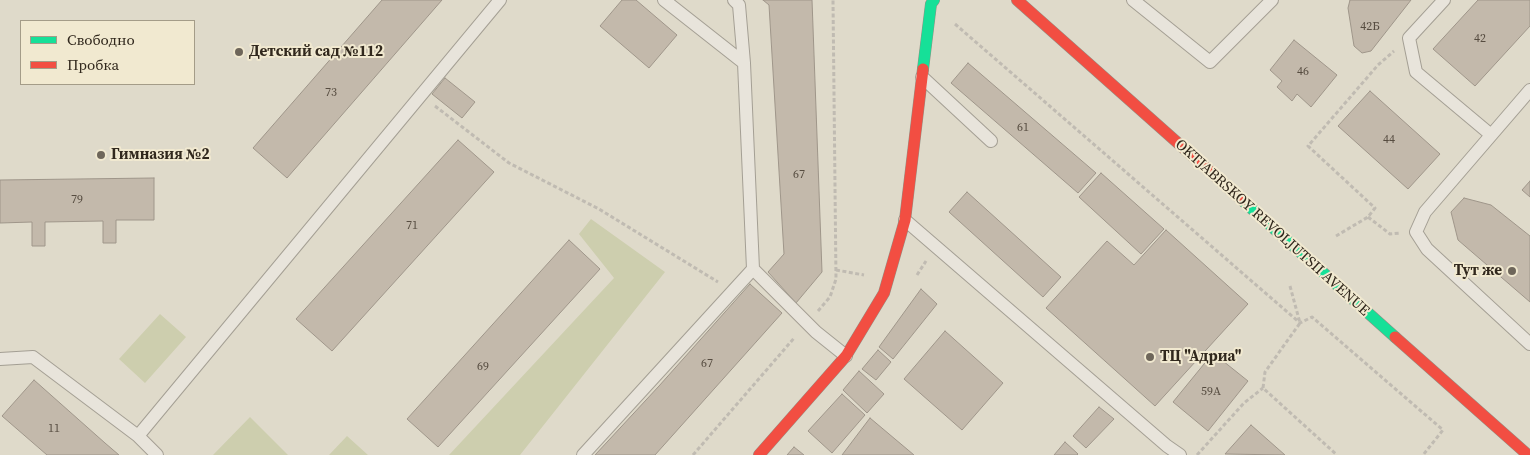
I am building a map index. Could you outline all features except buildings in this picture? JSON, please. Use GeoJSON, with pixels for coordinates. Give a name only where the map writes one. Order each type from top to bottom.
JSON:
{"type":"FeatureCollection","features":[{"type":"Feature","properties":{"kind":"main road"},"geometry":{"type":"LineString","coordinates":[[759,455],[846,356],[884,293],[905,220],[931,4],[934,0]]}},
{"type":"Feature","properties":{"kind":"main road","name":"OKTJABRSKOY REVOLJUTSII AVENUE"},"geometry":{"type":"LineString","coordinates":[[1017,0],[1528,455]]}},
{"type":"Feature","properties":{"kind":"lane"},"geometry":{"type":"LineString","coordinates":[[138,436],[500,0]]}},
{"type":"Feature","properties":{"kind":"lane"},"geometry":{"type":"LineString","coordinates":[[664,0],[744,64]]}},
{"type":"Feature","properties":{"kind":"lane"},"geometry":{"type":"LineString","coordinates":[[734,0],[739,5],[744,64],[753,269],[807,323],[846,356]]}},
{"type":"Feature","properties":{"kind":"lane"},"geometry":{"type":"LineString","coordinates":[[1133,0],[1210,62],[1272,0]]}},
{"type":"Feature","properties":{"kind":"lane"},"geometry":{"type":"LineString","coordinates":[[1444,0],[1409,38],[1416,72],[1490,134]]}},
{"type":"Feature","properties":{"kind":"lane"},"geometry":{"type":"LineString","coordinates":[[922,77],[991,141]]}},
{"type":"Feature","properties":{"kind":"lane"},"geometry":{"type":"LineString","coordinates":[[1530,90],[1490,134],[1425,212],[1416,232],[1427,249],[1530,344]]}},
{"type":"Feature","properties":{"kind":"lane"},"geometry":{"type":"LineString","coordinates":[[905,220],[1166,446],[1180,455]]}},
{"type":"Feature","properties":{"kind":"lane"},"geometry":{"type":"LineString","coordinates":[[583,455],[753,269]]}},
{"type":"Feature","properties":{"kind":"lane"},"geometry":{"type":"LineString","coordinates":[[0,359],[33,357],[138,436],[157,455]]}},
{"type":"Feature","properties":{"kind":"path"},"geometry":{"type":"LineString","coordinates":[[693,455],[830,297],[836,279],[833,0]]}},
{"type":"Feature","properties":{"kind":"path"},"geometry":{"type":"LineString","coordinates":[[954,24],[1300,323]]}},
{"type":"Feature","properties":{"kind":"path"},"geometry":{"type":"LineString","coordinates":[[1336,236],[1368,217],[1376,208],[1308,146],[1378,64],[1409,38]]}},
{"type":"Feature","properties":{"kind":"path"},"geometry":{"type":"LineString","coordinates":[[421,94],[509,163],[599,209],[732,291]]}},
{"type":"Feature","properties":{"kind":"path"},"geometry":{"type":"LineString","coordinates":[[1368,217],[1390,234]]}},
{"type":"Feature","properties":{"kind":"path"},"geometry":{"type":"LineString","coordinates":[[1290,286],[1300,323]]}},
{"type":"Feature","properties":{"kind":"path"},"geometry":{"type":"LineString","coordinates":[[1197,455],[1244,403],[1263,388],[1265,372],[1300,323],[1312,317],[1443,430],[1423,455]]}},
{"type":"Feature","properties":{"kind":"path"},"geometry":{"type":"LineString","coordinates":[[1263,388],[1337,455]]}},
{"type":"Feature","properties":{"kind":"green space"},"geometry":{"type":"Polygon","coordinates":[[[591,219],[665,272],[520,455],[449,455],[614,278],[579,234],[591,219]]]}},
{"type":"Feature","properties":{"kind":"green space"},"geometry":{"type":"Polygon","coordinates":[[[160,314],[186,337],[145,383],[119,359],[160,314]]]}},
{"type":"Feature","properties":{"kind":"green space"},"geometry":{"type":"Polygon","coordinates":[[[250,417],[288,455],[213,455],[250,417]]]}},
{"type":"Feature","properties":{"kind":"green space"},"geometry":{"type":"Polygon","coordinates":[[[347,436],[368,455],[329,455],[347,436]]]}},
{"type":"Feature","properties":{"kind":"traffic: fast"},"geometry":{"type":"LineString","coordinates":[[923,69],[931,4],[934,0]]}},
{"type":"Feature","properties":{"kind":"traffic: fast"},"geometry":{"type":"LineString","coordinates":[[1242,200],[1395,337]]}},
{"type":"Feature","properties":{"kind":"traffic: jam"},"geometry":{"type":"LineString","coordinates":[[1017,0],[1242,200]]}},
{"type":"Feature","properties":{"kind":"traffic: jam"},"geometry":{"type":"LineString","coordinates":[[759,455],[846,356],[884,293],[905,220],[923,69]]}},
{"type":"Feature","properties":{"kind":"traffic: jam"},"geometry":{"type":"LineString","coordinates":[[1395,337],[1528,455]]}},
{"type":"Feature","properties":{"kind":"place","name":"Детский сад №112"},"geometry":{"type":"Point","coordinates":[239,52]}},
{"type":"Feature","properties":{"kind":"place","name":"Гимназия №2"},"geometry":{"type":"Point","coordinates":[101,155]}},
{"type":"Feature","properties":{"kind":"place","name":"Тут же"},"geometry":{"type":"Point","coordinates":[1512,271]}},
{"type":"Feature","properties":{"kind":"place","name":"ТЦ \"Адриа\""},"geometry":{"type":"Point","coordinates":[1150,357]}}]}
